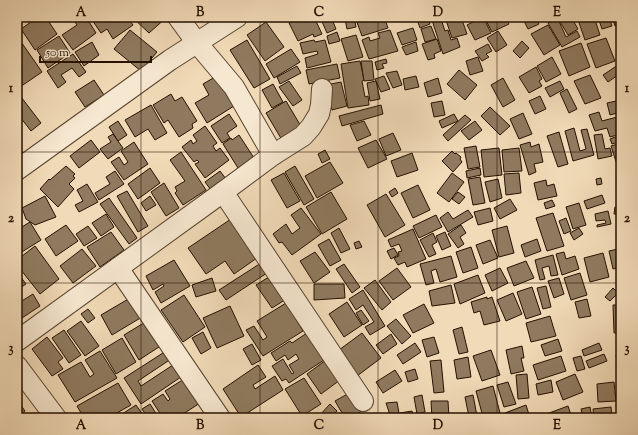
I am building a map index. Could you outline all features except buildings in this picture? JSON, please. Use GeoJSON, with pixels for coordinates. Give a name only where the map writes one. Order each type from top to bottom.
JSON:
{"type":"FeatureCollection","features":[{"type":"Feature","properties":{"kind":"street"},"geometry":{"type":"LineString","coordinates":[[178,17],[197,43],[234,87],[273,155]]}},
{"type":"Feature","properties":{"kind":"street"},"geometry":{"type":"LineString","coordinates":[[17,170],[170,60],[237,17]]}},
{"type":"Feature","properties":{"kind":"street"},"geometry":{"type":"LineString","coordinates":[[17,341],[273,155],[303,136],[319,114],[322,89]]}},
{"type":"Feature","properties":{"kind":"street"},"geometry":{"type":"LineString","coordinates":[[223,192],[363,401]]}},
{"type":"Feature","properties":{"kind":"street"},"geometry":{"type":"LineString","coordinates":[[118,268],[220,418]]}},
{"type":"Feature","properties":{"kind":"street"},"geometry":{"type":"LineString","coordinates":[[17,366],[56,418]]}}]}
